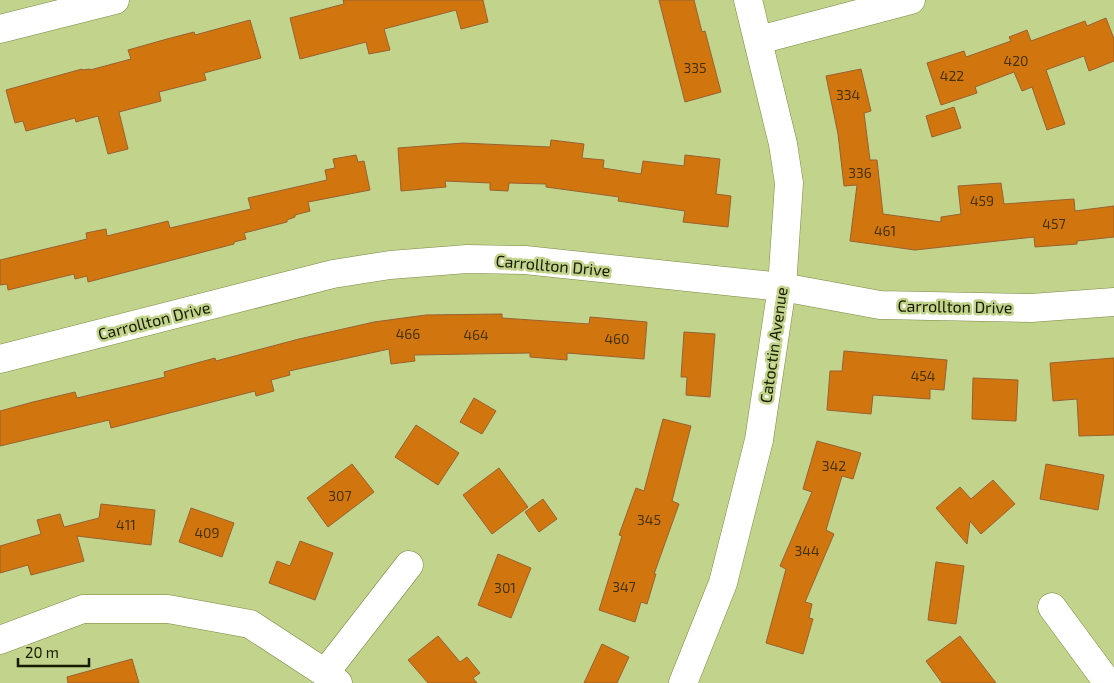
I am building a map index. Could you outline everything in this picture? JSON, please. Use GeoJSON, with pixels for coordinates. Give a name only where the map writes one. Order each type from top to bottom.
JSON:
{"type":"FeatureCollection","features":[{"type":"Feature","properties":{"kind":"street"},"geometry":{"type":"LineString","coordinates":[[0,29],[115,0]]}},
{"type":"Feature","properties":{"kind":"street","name":"Catoctin Avenue"},"geometry":{"type":"LineString","coordinates":[[683,683],[724,583],[759,440],[782,287],[789,183],[783,144],[748,0]]}},
{"type":"Feature","properties":{"kind":"street"},"geometry":{"type":"LineString","coordinates":[[759,40],[911,0]]}},
{"type":"Feature","properties":{"kind":"street","name":"Carrollton Drive"},"geometry":{"type":"LineString","coordinates":[[0,359],[333,274],[390,265],[467,259],[525,260],[782,287],[880,305],[1031,308],[1114,302]]}},
{"type":"Feature","properties":{"kind":"street"},"geometry":{"type":"LineString","coordinates":[[0,640],[82,609],[168,608],[250,624],[332,678],[409,565]]}},
{"type":"Feature","properties":{"kind":"street"},"geometry":{"type":"LineString","coordinates":[[1052,607],[1108,683]]}},
{"type":"Feature","properties":{"kind":"building"},"geometry":{"type":"Polygon","coordinates":[[[343,0],[483,0],[488,22],[461,29],[456,10],[384,29],[390,50],[369,54],[366,42],[300,59],[290,18],[344,4],[343,0]]]}},
{"type":"Feature","properties":{"kind":"building"},"geometry":{"type":"Polygon","coordinates":[[[659,0],[694,0],[702,32],[705,31],[721,92],[685,102],[659,0]]]}},
{"type":"Feature","properties":{"kind":"building"},"geometry":{"type":"Polygon","coordinates":[[[1106,18],[1114,39],[1114,61],[1089,71],[1084,56],[1046,70],[1065,124],[1047,130],[1032,87],[1022,91],[1014,72],[975,87],[977,93],[941,105],[927,63],[964,51],[966,57],[1011,41],[1009,37],[1027,30],[1031,41],[1085,21],[1087,26],[1106,18]]]}},
{"type":"Feature","properties":{"kind":"building"},"geometry":{"type":"Polygon","coordinates":[[[250,20],[261,58],[204,73],[206,80],[159,92],[161,101],[119,112],[128,149],[108,154],[98,116],[76,122],[75,118],[26,131],[23,121],[15,123],[6,90],[82,69],[90,70],[131,59],[128,50],[194,32],[195,35],[250,20]]]}},
{"type":"Feature","properties":{"kind":"building"},"geometry":{"type":"Polygon","coordinates":[[[861,69],[871,111],[864,113],[870,160],[877,160],[883,214],[941,222],[941,217],[961,214],[958,186],[1001,183],[1004,204],[1074,199],[1075,211],[1114,206],[1114,237],[1077,241],[1077,244],[1035,247],[1034,237],[915,250],[850,241],[857,185],[844,186],[838,134],[826,76],[861,69]]]}},
{"type":"Feature","properties":{"kind":"building"},"geometry":{"type":"Polygon","coordinates":[[[954,107],[961,128],[932,137],[926,116],[954,107]]]}},
{"type":"Feature","properties":{"kind":"building"},"geometry":{"type":"Polygon","coordinates":[[[551,140],[584,144],[582,158],[604,160],[603,168],[641,174],[643,161],[684,166],[685,155],[720,159],[716,194],[731,196],[728,227],[683,222],[685,211],[618,201],[619,197],[546,187],[546,184],[509,183],[508,191],[490,190],[490,183],[445,181],[446,187],[401,191],[398,148],[463,143],[550,147],[551,140]]]}},
{"type":"Feature","properties":{"kind":"building"},"geometry":{"type":"Polygon","coordinates":[[[356,155],[358,162],[364,161],[370,190],[308,202],[310,211],[295,215],[295,217],[287,220],[287,222],[244,233],[246,239],[234,242],[234,244],[88,282],[87,276],[75,279],[74,274],[8,290],[7,284],[0,285],[0,260],[87,239],[86,233],[106,229],[107,236],[168,221],[170,228],[251,209],[248,198],[327,180],[325,170],[335,168],[333,159],[356,155]]]}},
{"type":"Feature","properties":{"kind":"building"},"geometry":{"type":"Polygon","coordinates":[[[502,314],[502,318],[589,324],[590,317],[647,322],[644,359],[567,353],[567,360],[530,357],[530,353],[414,355],[415,361],[391,364],[389,349],[289,371],[290,375],[271,380],[274,391],[256,396],[255,391],[111,428],[109,420],[0,446],[0,411],[33,402],[75,392],[77,398],[165,377],[164,372],[215,358],[216,361],[374,322],[426,315],[502,314]]]}},
{"type":"Feature","properties":{"kind":"building"},"geometry":{"type":"Polygon","coordinates":[[[684,332],[715,334],[710,397],[686,395],[687,377],[681,377],[684,332]]]}},
{"type":"Feature","properties":{"kind":"building"},"geometry":{"type":"Polygon","coordinates":[[[844,351],[947,360],[944,390],[930,389],[930,399],[873,395],[871,414],[827,410],[830,371],[842,371],[844,351]]]}},
{"type":"Feature","properties":{"kind":"building"},"geometry":{"type":"Polygon","coordinates":[[[1114,358],[1114,435],[1079,436],[1077,399],[1053,401],[1050,363],[1114,358]]]}},
{"type":"Feature","properties":{"kind":"building"},"geometry":{"type":"Polygon","coordinates":[[[973,378],[1018,380],[1016,421],[972,419],[973,378]]]}},
{"type":"Feature","properties":{"kind":"building"},"geometry":{"type":"Polygon","coordinates":[[[474,398],[496,411],[482,434],[460,422],[474,398]]]}},
{"type":"Feature","properties":{"kind":"building"},"geometry":{"type":"Polygon","coordinates":[[[663,419],[691,426],[672,501],[679,504],[654,574],[656,574],[647,604],[641,602],[635,622],[599,610],[622,536],[619,535],[636,488],[644,491],[663,419]]]}},
{"type":"Feature","properties":{"kind":"building"},"geometry":{"type":"Polygon","coordinates":[[[416,425],[459,453],[438,485],[395,457],[416,425]]]}},
{"type":"Feature","properties":{"kind":"building"},"geometry":{"type":"Polygon","coordinates":[[[817,441],[861,453],[853,479],[842,476],[826,530],[834,534],[805,602],[812,604],[809,618],[813,619],[803,654],[766,643],[786,569],[780,566],[812,492],[803,489],[817,441]]]}},
{"type":"Feature","properties":{"kind":"building"},"geometry":{"type":"Polygon","coordinates":[[[352,464],[374,492],[328,527],[307,498],[352,464]]]}},
{"type":"Feature","properties":{"kind":"building"},"geometry":{"type":"Polygon","coordinates":[[[1046,464],[1104,475],[1098,510],[1040,499],[1046,464]]]}},
{"type":"Feature","properties":{"kind":"building"},"geometry":{"type":"Polygon","coordinates":[[[499,468],[528,507],[492,534],[463,495],[499,468]]]}},
{"type":"Feature","properties":{"kind":"building"},"geometry":{"type":"Polygon","coordinates":[[[993,480],[1015,504],[981,534],[970,521],[967,544],[936,508],[960,487],[971,499],[993,480]]]}},
{"type":"Feature","properties":{"kind":"building"},"geometry":{"type":"Polygon","coordinates":[[[543,499],[557,519],[539,532],[525,512],[543,499]]]}},
{"type":"Feature","properties":{"kind":"building"},"geometry":{"type":"Polygon","coordinates":[[[101,504],[155,510],[151,545],[77,536],[84,561],[31,575],[28,565],[0,573],[0,546],[41,534],[37,520],[60,514],[64,527],[99,518],[101,504]]]}},
{"type":"Feature","properties":{"kind":"building"},"geometry":{"type":"Polygon","coordinates":[[[191,508],[234,523],[222,557],[179,542],[191,508]]]}},
{"type":"Feature","properties":{"kind":"building"},"geometry":{"type":"Polygon","coordinates":[[[300,541],[333,553],[315,600],[269,583],[277,561],[290,566],[300,541]]]}},
{"type":"Feature","properties":{"kind":"building"},"geometry":{"type":"Polygon","coordinates":[[[498,554],[531,568],[511,618],[478,605],[498,554]]]}},
{"type":"Feature","properties":{"kind":"building"},"geometry":{"type":"Polygon","coordinates":[[[936,562],[964,566],[956,624],[928,620],[936,562]]]}},
{"type":"Feature","properties":{"kind":"building"},"geometry":{"type":"Polygon","coordinates":[[[438,636],[460,662],[467,657],[480,673],[473,678],[477,683],[428,683],[408,660],[438,636]]]}},
{"type":"Feature","properties":{"kind":"building"},"geometry":{"type":"Polygon","coordinates":[[[960,636],[996,683],[942,683],[926,661],[960,636]]]}},
{"type":"Feature","properties":{"kind":"building"},"geometry":{"type":"Polygon","coordinates":[[[602,644],[629,657],[617,683],[584,683],[602,644]]]}},
{"type":"Feature","properties":{"kind":"building"},"geometry":{"type":"Polygon","coordinates":[[[132,659],[139,683],[68,683],[67,677],[132,659]]]}}]}
